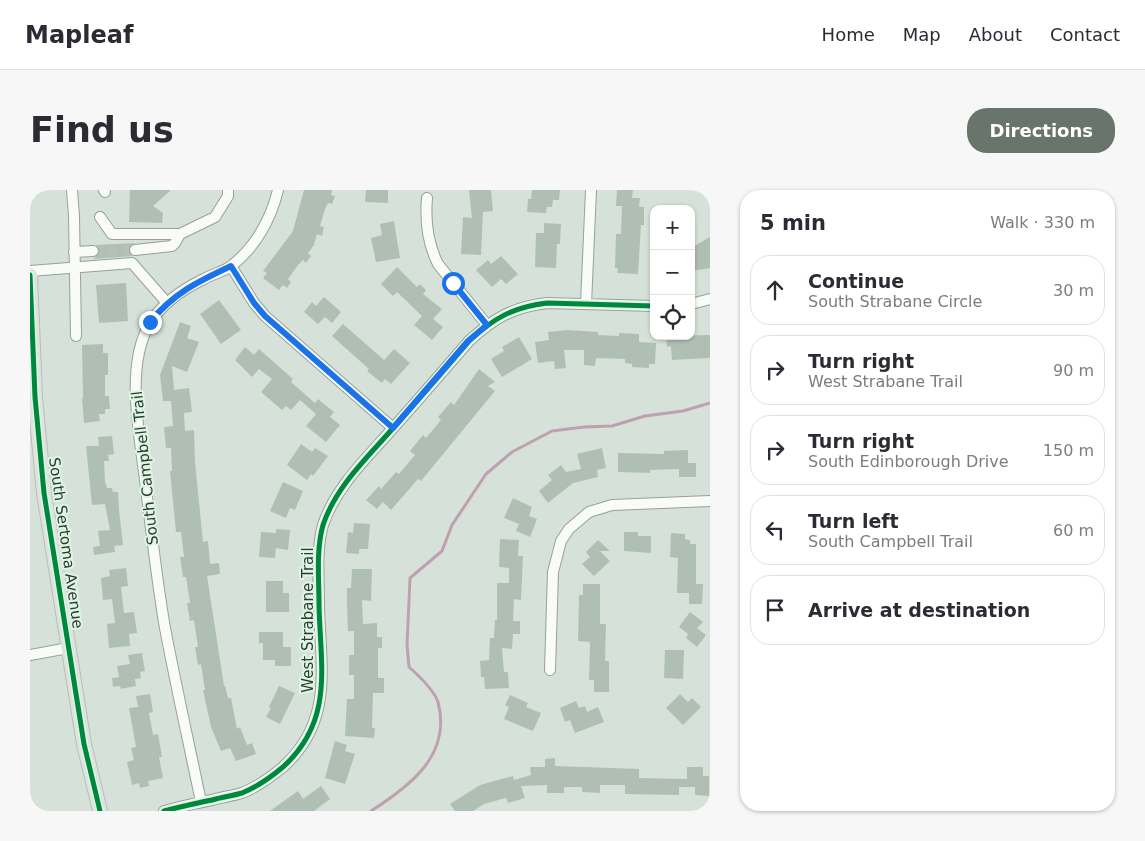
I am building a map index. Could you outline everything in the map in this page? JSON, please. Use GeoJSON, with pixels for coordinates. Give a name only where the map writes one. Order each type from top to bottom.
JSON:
{"type":"FeatureCollection","features":[{"type":"Feature","properties":{"kind":"main road","name":"South Sertoma Avenue"},"geometry":{"type":"LineString","coordinates":[[30,275],[33,403],[44,493],[84,744],[100,811]]}},
{"type":"Feature","properties":{"kind":"street"},"geometry":{"type":"LineString","coordinates":[[72,190],[76,336]]}},
{"type":"Feature","properties":{"kind":"street"},"geometry":{"type":"LineString","coordinates":[[100,217],[112,234],[180,234],[215,216],[228,196],[228,190]]}},
{"type":"Feature","properties":{"kind":"street","name":"South Campbell Trail"},"geometry":{"type":"LineString","coordinates":[[201,802],[165,626],[155,559],[138,420],[136,388],[140,347],[150,322],[167,303],[202,279],[231,266],[251,246],[269,217],[278,190]]}},
{"type":"Feature","properties":{"kind":"street"},"geometry":{"type":"LineString","coordinates":[[586,304],[591,190]]}},
{"type":"Feature","properties":{"kind":"street"},"geometry":{"type":"LineString","coordinates":[[427,198],[426,228],[432,252],[438,264],[487,325]]}},
{"type":"Feature","properties":{"kind":"street"},"geometry":{"type":"LineString","coordinates":[[136,250],[172,246],[176,244],[180,234]]}},
{"type":"Feature","properties":{"kind":"street"},"geometry":{"type":"LineString","coordinates":[[74,252],[92,251]]}},
{"type":"Feature","properties":{"kind":"street"},"geometry":{"type":"LineString","coordinates":[[30,271],[132,263],[167,303]]}},
{"type":"Feature","properties":{"kind":"street"},"geometry":{"type":"LineString","coordinates":[[231,266],[254,303],[265,316],[393,428]]}},
{"type":"Feature","properties":{"kind":"street"},"geometry":{"type":"LineString","coordinates":[[695,303],[710,299]]}},
{"type":"Feature","properties":{"kind":"street","name":"West Strabane Trail"},"geometry":{"type":"LineString","coordinates":[[164,811],[241,793],[254,787],[289,762],[310,735],[316,719],[322,678],[319,547],[323,526],[330,508],[338,493],[356,470],[468,341],[487,325],[516,310],[533,305],[547,303],[650,306]]}},
{"type":"Feature","properties":{"kind":"street"},"geometry":{"type":"LineString","coordinates":[[550,670],[554,572],[561,542],[569,529],[589,512],[600,507],[710,501]]}},
{"type":"Feature","properties":{"kind":"street"},"geometry":{"type":"LineString","coordinates":[[30,655],[68,648]]}},
{"type":"Feature","properties":{"kind":"building"},"geometry":{"type":"Polygon","coordinates":[[[130,190],[171,190],[153,206],[163,213],[162,223],[129,222],[130,190]]]}},
{"type":"Feature","properties":{"kind":"building"},"geometry":{"type":"Polygon","coordinates":[[[304,190],[332,190],[331,195],[335,196],[332,204],[328,203],[325,209],[320,226],[324,227],[322,236],[317,234],[314,245],[308,253],[311,256],[306,263],[303,260],[298,265],[288,279],[291,282],[287,288],[283,285],[279,290],[263,278],[267,273],[263,271],[293,231],[304,190]]]}},
{"type":"Feature","properties":{"kind":"building"},"geometry":{"type":"Polygon","coordinates":[[[366,190],[388,190],[388,203],[365,202],[366,190]]]}},
{"type":"Feature","properties":{"kind":"building"},"geometry":{"type":"Polygon","coordinates":[[[469,190],[491,190],[493,211],[483,212],[481,255],[461,254],[463,217],[472,218],[469,190]]]}},
{"type":"Feature","properties":{"kind":"building"},"geometry":{"type":"Polygon","coordinates":[[[532,190],[560,190],[559,200],[553,200],[552,207],[547,207],[546,213],[527,212],[528,199],[531,199],[532,190]]]}},
{"type":"Feature","properties":{"kind":"building"},"geometry":{"type":"Polygon","coordinates":[[[617,190],[633,190],[632,198],[640,198],[639,207],[644,207],[644,225],[641,225],[638,274],[617,273],[618,268],[615,268],[616,234],[621,234],[622,206],[616,206],[617,190]]]}},
{"type":"Feature","properties":{"kind":"building"},"geometry":{"type":"Polygon","coordinates":[[[394,221],[400,258],[376,262],[371,238],[382,235],[380,224],[394,221]]]}},
{"type":"Feature","properties":{"kind":"building"},"geometry":{"type":"Polygon","coordinates":[[[544,223],[561,224],[560,244],[557,244],[556,268],[535,267],[536,233],[544,233],[544,223]]]}},
{"type":"Feature","properties":{"kind":"building"},"geometry":{"type":"Polygon","coordinates":[[[710,237],[710,268],[695,270],[695,246],[710,237]]]}},
{"type":"Feature","properties":{"kind":"building"},"geometry":{"type":"Polygon","coordinates":[[[135,243],[129,248],[129,254],[132,256],[93,259],[99,254],[99,248],[96,245],[135,243]]]}},
{"type":"Feature","properties":{"kind":"building"},"geometry":{"type":"Polygon","coordinates":[[[501,256],[518,274],[506,284],[501,279],[492,287],[476,270],[488,260],[491,264],[501,256]]]}},
{"type":"Feature","properties":{"kind":"building"},"geometry":{"type":"Polygon","coordinates":[[[397,267],[417,287],[420,284],[426,290],[423,294],[442,309],[433,319],[443,327],[432,340],[414,325],[422,316],[397,292],[393,296],[381,284],[397,267]]]}},
{"type":"Feature","properties":{"kind":"building"},"geometry":{"type":"Polygon","coordinates":[[[126,283],[128,321],[99,323],[96,285],[126,283]]]}},
{"type":"Feature","properties":{"kind":"building"},"geometry":{"type":"Polygon","coordinates":[[[324,297],[341,312],[332,323],[325,317],[318,324],[304,312],[312,302],[316,306],[324,297]]]}},
{"type":"Feature","properties":{"kind":"building"},"geometry":{"type":"Polygon","coordinates":[[[219,300],[241,330],[221,344],[200,314],[219,300]]]}},
{"type":"Feature","properties":{"kind":"building"},"geometry":{"type":"Polygon","coordinates":[[[180,322],[191,326],[187,338],[199,342],[187,372],[172,366],[174,390],[189,388],[192,412],[184,413],[185,431],[194,430],[195,462],[203,542],[208,541],[210,564],[219,563],[220,574],[207,576],[224,686],[228,698],[231,698],[237,729],[240,727],[247,745],[252,743],[256,754],[236,761],[230,748],[221,751],[211,727],[203,690],[205,690],[201,664],[198,665],[195,647],[198,647],[194,620],[190,621],[187,603],[190,603],[186,577],[183,577],[180,557],[184,557],[181,532],[176,532],[170,471],[172,471],[171,448],[166,448],[164,427],[173,426],[171,401],[163,401],[160,375],[180,322]]]}},
{"type":"Feature","properties":{"kind":"building"},"geometry":{"type":"Polygon","coordinates":[[[343,324],[384,360],[394,349],[410,363],[391,384],[385,379],[382,383],[367,371],[369,369],[332,336],[343,324]]]}},
{"type":"Feature","properties":{"kind":"building"},"geometry":{"type":"Polygon","coordinates":[[[567,330],[598,332],[598,335],[619,336],[619,333],[639,334],[639,342],[656,343],[655,364],[649,364],[649,368],[632,367],[632,364],[625,363],[625,359],[596,358],[595,366],[584,365],[584,350],[564,350],[566,368],[555,369],[554,361],[538,363],[535,342],[549,340],[548,332],[567,330]]]}},
{"type":"Feature","properties":{"kind":"building"},"geometry":{"type":"Polygon","coordinates":[[[695,335],[710,335],[710,358],[672,360],[671,346],[667,347],[666,340],[695,340],[695,335]]]}},
{"type":"Feature","properties":{"kind":"building"},"geometry":{"type":"Polygon","coordinates":[[[519,337],[532,359],[502,377],[491,359],[504,351],[502,347],[519,337]]]}},
{"type":"Feature","properties":{"kind":"building"},"geometry":{"type":"Polygon","coordinates":[[[103,344],[103,353],[108,353],[108,375],[105,375],[105,396],[109,396],[110,409],[105,409],[105,414],[99,414],[100,421],[84,423],[82,345],[103,344]]]}},
{"type":"Feature","properties":{"kind":"building"},"geometry":{"type":"Polygon","coordinates":[[[245,347],[254,355],[259,349],[293,379],[291,382],[315,403],[318,399],[334,412],[330,417],[340,425],[326,442],[306,426],[316,414],[300,400],[291,410],[286,406],[282,410],[261,392],[272,379],[259,369],[252,377],[235,360],[245,347]]]}},
{"type":"Feature","properties":{"kind":"building"},"geometry":{"type":"Polygon","coordinates":[[[479,369],[495,382],[488,386],[495,391],[421,481],[418,479],[391,510],[383,502],[377,509],[366,500],[379,486],[381,489],[396,472],[399,474],[415,455],[410,451],[423,435],[426,438],[441,420],[438,417],[451,402],[454,405],[479,369]]]}},
{"type":"Feature","properties":{"kind":"building"},"geometry":{"type":"Polygon","coordinates":[[[112,436],[114,454],[108,455],[109,461],[104,461],[105,482],[107,488],[112,488],[113,492],[118,492],[123,545],[114,546],[115,552],[94,555],[93,547],[100,546],[98,531],[110,530],[105,504],[92,505],[86,446],[99,446],[98,437],[112,436]]]}},
{"type":"Feature","properties":{"kind":"building"},"geometry":{"type":"Polygon","coordinates":[[[301,444],[312,452],[315,448],[328,456],[313,476],[311,474],[307,480],[287,465],[301,444]]]}},
{"type":"Feature","properties":{"kind":"building"},"geometry":{"type":"Polygon","coordinates":[[[602,448],[606,468],[597,470],[598,477],[573,483],[548,503],[539,491],[552,480],[548,475],[561,465],[566,472],[581,469],[577,454],[602,448]]]}},
{"type":"Feature","properties":{"kind":"building"},"geometry":{"type":"Polygon","coordinates":[[[688,450],[688,463],[696,463],[696,477],[679,477],[679,469],[650,470],[650,473],[618,472],[618,453],[664,454],[664,451],[688,450]]]}},
{"type":"Feature","properties":{"kind":"building"},"geometry":{"type":"Polygon","coordinates":[[[283,482],[303,491],[295,510],[290,508],[286,518],[270,511],[283,482]]]}},
{"type":"Feature","properties":{"kind":"building"},"geometry":{"type":"Polygon","coordinates":[[[513,498],[532,507],[529,516],[537,519],[530,537],[516,531],[519,524],[504,518],[513,498]]]}},
{"type":"Feature","properties":{"kind":"building"},"geometry":{"type":"Polygon","coordinates":[[[354,523],[370,524],[368,549],[359,549],[359,554],[346,553],[348,532],[353,533],[354,523]]]}},
{"type":"Feature","properties":{"kind":"building"},"geometry":{"type":"Polygon","coordinates":[[[276,529],[290,530],[288,550],[276,548],[275,558],[259,557],[261,532],[276,533],[276,529]]]}},
{"type":"Feature","properties":{"kind":"building"},"geometry":{"type":"Polygon","coordinates":[[[624,532],[638,532],[638,536],[651,536],[651,553],[624,551],[624,532]]]}},
{"type":"Feature","properties":{"kind":"building"},"geometry":{"type":"Polygon","coordinates":[[[671,533],[685,534],[685,539],[690,540],[690,544],[696,544],[696,584],[703,584],[702,604],[689,604],[689,593],[677,593],[678,558],[670,557],[671,533]]]}},
{"type":"Feature","properties":{"kind":"building"},"geometry":{"type":"Polygon","coordinates":[[[500,539],[519,540],[518,556],[523,556],[521,600],[514,599],[513,621],[520,621],[520,634],[513,634],[512,649],[502,648],[504,672],[508,672],[509,688],[485,689],[484,677],[481,677],[480,661],[489,660],[490,638],[494,638],[495,620],[497,620],[497,583],[509,583],[509,568],[499,567],[500,539]]]}},
{"type":"Feature","properties":{"kind":"building"},"geometry":{"type":"Polygon","coordinates":[[[598,540],[610,551],[600,551],[610,561],[594,576],[582,564],[590,557],[586,552],[598,540]]]}},
{"type":"Feature","properties":{"kind":"building"},"geometry":{"type":"Polygon","coordinates":[[[126,568],[128,586],[121,587],[124,613],[134,612],[137,633],[129,634],[130,646],[109,648],[107,624],[115,623],[112,599],[103,600],[101,578],[110,576],[109,570],[126,568]]]}},
{"type":"Feature","properties":{"kind":"building"},"geometry":{"type":"Polygon","coordinates":[[[352,569],[372,569],[371,601],[362,600],[363,624],[377,623],[377,637],[382,637],[382,648],[378,648],[378,678],[384,678],[384,693],[373,693],[372,728],[375,728],[374,738],[345,736],[347,699],[354,699],[354,675],[349,675],[349,655],[354,655],[354,631],[348,631],[347,606],[347,588],[351,588],[352,569]]]}},
{"type":"Feature","properties":{"kind":"building"},"geometry":{"type":"Polygon","coordinates":[[[266,581],[283,581],[283,593],[289,593],[289,612],[266,612],[266,581]]]}},
{"type":"Feature","properties":{"kind":"building"},"geometry":{"type":"Polygon","coordinates":[[[583,584],[600,584],[600,624],[606,624],[605,661],[609,661],[609,692],[594,692],[594,680],[589,680],[590,642],[578,641],[579,595],[583,595],[583,584]]]}},
{"type":"Feature","properties":{"kind":"building"},"geometry":{"type":"Polygon","coordinates":[[[690,612],[703,622],[697,628],[706,635],[697,647],[686,638],[688,634],[679,627],[690,612]]]}},
{"type":"Feature","properties":{"kind":"building"},"geometry":{"type":"Polygon","coordinates":[[[259,632],[283,632],[283,647],[291,647],[291,666],[275,666],[275,660],[263,660],[263,643],[259,643],[259,632]]]}},
{"type":"Feature","properties":{"kind":"building"},"geometry":{"type":"Polygon","coordinates":[[[665,650],[684,650],[683,679],[664,678],[665,650]]]}},
{"type":"Feature","properties":{"kind":"building"},"geometry":{"type":"Polygon","coordinates":[[[142,653],[145,671],[140,672],[141,678],[135,679],[136,686],[121,689],[120,686],[113,687],[112,678],[119,677],[117,666],[130,664],[128,655],[142,653]]]}},
{"type":"Feature","properties":{"kind":"building"},"geometry":{"type":"Polygon","coordinates":[[[279,686],[295,693],[280,724],[266,717],[279,686]]]}},
{"type":"Feature","properties":{"kind":"building"},"geometry":{"type":"Polygon","coordinates":[[[150,694],[153,712],[149,713],[153,735],[158,734],[162,757],[159,757],[163,778],[148,781],[149,786],[140,788],[139,783],[132,785],[127,762],[134,760],[131,748],[136,747],[129,708],[138,707],[136,696],[150,694]]]}},
{"type":"Feature","properties":{"kind":"building"},"geometry":{"type":"Polygon","coordinates":[[[680,694],[688,702],[692,698],[701,707],[683,725],[666,708],[680,694]]]}},
{"type":"Feature","properties":{"kind":"building"},"geometry":{"type":"Polygon","coordinates":[[[510,695],[528,703],[526,707],[541,713],[533,731],[504,719],[509,707],[505,705],[510,695]]]}},
{"type":"Feature","properties":{"kind":"building"},"geometry":{"type":"Polygon","coordinates":[[[576,701],[579,708],[585,706],[587,712],[598,707],[604,722],[575,733],[570,720],[565,722],[560,708],[576,701]]]}},
{"type":"Feature","properties":{"kind":"building"},"geometry":{"type":"Polygon","coordinates":[[[335,741],[347,745],[345,751],[355,754],[345,784],[325,778],[335,741]]]}},
{"type":"Feature","properties":{"kind":"building"},"geometry":{"type":"Polygon","coordinates":[[[555,758],[555,766],[639,769],[639,778],[687,779],[687,767],[703,767],[703,776],[709,776],[709,796],[695,795],[695,787],[679,787],[679,795],[625,794],[625,785],[600,785],[600,793],[582,792],[582,787],[564,787],[564,793],[547,793],[547,785],[521,786],[525,798],[508,803],[506,798],[484,804],[473,811],[455,811],[450,804],[480,785],[513,776],[514,780],[531,775],[530,767],[545,767],[545,759],[555,758]]]}},
{"type":"Feature","properties":{"kind":"building"},"geometry":{"type":"Polygon","coordinates":[[[321,786],[330,799],[314,811],[270,811],[298,791],[303,799],[321,786]]]}},
{"type":"Feature","properties":{"kind":"waterway"},"geometry":{"type":"LineString","coordinates":[[371,811],[413,780],[433,753],[439,738],[441,721],[436,697],[421,678],[409,667],[407,645],[410,578],[442,551],[452,525],[486,474],[512,452],[552,431],[612,426],[645,416],[683,411],[710,403]]}},
{"type":"Feature","properties":{"kind":"tunnel"},"geometry":{"type":"LineString","coordinates":[[93,251],[135,250]]}},
{"type":"Feature","properties":{"kind":"cycle path"},"geometry":{"type":"LineString","coordinates":[[30,275],[35,397],[44,493],[84,744],[100,811]]}},
{"type":"Feature","properties":{"kind":"cycle path"},"geometry":{"type":"LineString","coordinates":[[164,811],[248,791],[264,782],[283,767],[300,749],[311,730],[318,711],[321,691],[322,670],[318,574],[323,525],[336,497],[344,485],[469,341],[496,320],[524,307],[547,303],[650,306]]}},
{"type":"Feature","properties":{"kind":"route"},"geometry":{"type":"LineString","coordinates":[[150,322],[164,305],[174,298],[202,279],[231,266],[254,303],[265,316],[393,428],[468,341],[487,325],[453,283]]}}]}
